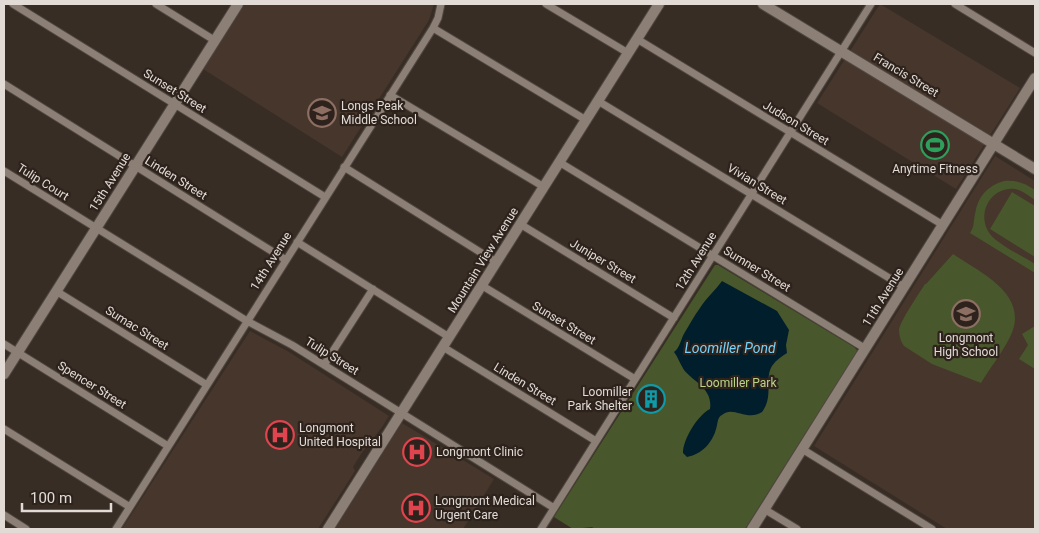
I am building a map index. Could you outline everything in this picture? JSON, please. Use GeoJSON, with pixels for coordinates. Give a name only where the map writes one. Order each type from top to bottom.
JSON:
{"type":"FeatureCollection","features":[{"type":"Feature","properties":{"kind":"street","name":"Sunset Street"},"geometry":{"type":"LineString","coordinates":[[13,4],[325,197]]}},
{"type":"Feature","properties":{"kind":"street"},"geometry":{"type":"LineString","coordinates":[[156,4],[214,40]]}},
{"type":"Feature","properties":{"kind":"street","name":"15th Avenue"},"geometry":{"type":"LineString","coordinates":[[4,374],[238,4]]}},
{"type":"Feature","properties":{"kind":"street","name":"14th Avenue"},"geometry":{"type":"LineString","coordinates":[[116,529],[433,28],[438,18],[441,4]]}},
{"type":"Feature","properties":{"kind":"street"},"geometry":{"type":"LineString","coordinates":[[546,4],[628,54]]}},
{"type":"Feature","properties":{"kind":"street","name":"Mountain View Avenue"},"geometry":{"type":"LineString","coordinates":[[328,529],[659,4]]}},
{"type":"Feature","properties":{"kind":"street","name":"Francis Street"},"geometry":{"type":"LineString","coordinates":[[763,4],[842,50],[1035,169]]}},
{"type":"Feature","properties":{"kind":"street","name":"12th Avenue"},"geometry":{"type":"LineString","coordinates":[[540,529],[871,4]]}},
{"type":"Feature","properties":{"kind":"street"},"geometry":{"type":"LineString","coordinates":[[955,4],[1035,53]]}},
{"type":"Feature","properties":{"kind":"street"},"geometry":{"type":"LineString","coordinates":[[433,28],[586,120]]}},
{"type":"Feature","properties":{"kind":"street","name":"Judson Street"},"geometry":{"type":"LineString","coordinates":[[637,39],[943,225]]}},
{"type":"Feature","properties":{"kind":"street","name":"11th Avenue"},"geometry":{"type":"LineString","coordinates":[[752,529],[1035,78]]}},
{"type":"Feature","properties":{"kind":"street","name":"Linden Street"},"geometry":{"type":"LineString","coordinates":[[4,84],[286,260]]}},
{"type":"Feature","properties":{"kind":"street"},"geometry":{"type":"LineString","coordinates":[[390,95],[544,187]]}},
{"type":"Feature","properties":{"kind":"street","name":"Vivian Street"},"geometry":{"type":"LineString","coordinates":[[598,101],[904,287]]}},
{"type":"Feature","properties":{"kind":"street","name":"Sumner Street"},"geometry":{"type":"LineString","coordinates":[[559,162],[866,348]]}},
{"type":"Feature","properties":{"kind":"street"},"geometry":{"type":"LineString","coordinates":[[344,167],[496,262]]}},
{"type":"Feature","properties":{"kind":"street","name":"Tulip Court"},"geometry":{"type":"LineString","coordinates":[[4,171],[96,228]]}},
{"type":"Feature","properties":{"kind":"street","name":"Juniper Street"},"geometry":{"type":"LineString","coordinates":[[520,224],[674,318]]}},
{"type":"Feature","properties":{"kind":"street","name":"Tulip Street"},"geometry":{"type":"LineString","coordinates":[[96,228],[247,321],[292,344],[554,508]]}},
{"type":"Feature","properties":{"kind":"street"},"geometry":{"type":"LineString","coordinates":[[297,242],[449,337]]}},
{"type":"Feature","properties":{"kind":"street","name":"Sunset Street"},"geometry":{"type":"LineString","coordinates":[[482,286],[635,379]]}},
{"type":"Feature","properties":{"kind":"street"},"geometry":{"type":"LineString","coordinates":[[324,365],[373,289]]}},
{"type":"Feature","properties":{"kind":"street","name":"Sumac Street"},"geometry":{"type":"LineString","coordinates":[[56,291],[207,385]]}},
{"type":"Feature","properties":{"kind":"street","name":"Spencer Street"},"geometry":{"type":"LineString","coordinates":[[4,344],[168,446]]}},
{"type":"Feature","properties":{"kind":"street","name":"Linden Street"},"geometry":{"type":"LineString","coordinates":[[443,347],[596,440]]}},
{"type":"Feature","properties":{"kind":"street"},"geometry":{"type":"LineString","coordinates":[[4,429],[130,507]]}},
{"type":"Feature","properties":{"kind":"street"},"geometry":{"type":"LineString","coordinates":[[802,449],[932,529]]}},
{"type":"Feature","properties":{"kind":"street"},"geometry":{"type":"LineString","coordinates":[[764,509],[797,529]]}},
{"type":"Feature","properties":{"kind":"street"},"geometry":{"type":"LineString","coordinates":[[4,515],[26,529]]}},
{"type":"Feature","properties":{"kind":"shaded area","name":"Longs Peak Middle School"},"geometry":{"type":"Polygon","coordinates":[[[245,4],[434,4],[429,20],[342,157],[203,69],[245,4]]]}},
{"type":"Feature","properties":{"kind":"shaded area"},"geometry":{"type":"Polygon","coordinates":[[[880,4],[1020,88],[956,189],[817,103],[880,4]]]}},
{"type":"Feature","properties":{"kind":"shaded area","name":"Longmont High School"},"geometry":{"type":"Polygon","coordinates":[[[995,156],[1035,181],[1035,529],[947,529],[814,446],[995,156]]]}},
{"type":"Feature","properties":{"kind":"shaded area","name":"Longmont United Hospital"},"geometry":{"type":"Polygon","coordinates":[[[250,331],[289,352],[389,416],[361,454],[353,467],[355,471],[318,529],[122,529],[250,331]]]}},
{"type":"Feature","properties":{"kind":"shaded area","name":"Longmont Clinic"},"geometry":{"type":"Polygon","coordinates":[[[402,423],[494,479],[463,529],[335,529],[402,423]]]}},
{"type":"Feature","properties":{"kind":"green space"},"geometry":{"type":"Polygon","coordinates":[[[1004,181],[1024,184],[1035,190],[1035,200],[1015,189],[1007,189],[1000,192],[993,196],[989,202],[984,216],[985,224],[991,236],[996,240],[1035,264],[1035,273],[970,233],[976,208],[981,197],[988,189],[1004,181]]]}},
{"type":"Feature","properties":{"kind":"green space"},"geometry":{"type":"Polygon","coordinates":[[[1012,192],[1035,206],[1035,257],[990,229],[1012,192]]]}},
{"type":"Feature","properties":{"kind":"green space"},"geometry":{"type":"Polygon","coordinates":[[[953,254],[977,269],[1000,287],[1009,297],[1014,309],[1015,322],[1010,337],[981,383],[932,364],[904,346],[900,337],[900,326],[925,284],[953,254]]]}},
{"type":"Feature","properties":{"kind":"green space","name":"Loomiller Park"},"geometry":{"type":"Polygon","coordinates":[[[715,265],[718,265],[854,347],[857,350],[856,353],[745,529],[595,529],[592,527],[573,529],[554,517],[715,265]]]}},
{"type":"Feature","properties":{"kind":"green space"},"geometry":{"type":"Polygon","coordinates":[[[1035,326],[1035,369],[1019,359],[1028,345],[1022,334],[1035,326]]]}},
{"type":"Feature","properties":{"kind":"water","name":"Loomiller Pond"},"geometry":{"type":"Polygon","coordinates":[[[722,281],[777,311],[789,330],[786,345],[787,353],[772,366],[769,376],[768,400],[762,412],[751,415],[726,412],[719,418],[716,431],[707,446],[698,453],[687,457],[683,453],[688,435],[701,416],[710,409],[710,402],[706,391],[688,375],[674,352],[698,311],[722,281]]]}},
{"type":"Feature","properties":{"kind":"place","name":"Longs Peak Middle School"},"geometry":{"type":"Point","coordinates":[322,113]}},
{"type":"Feature","properties":{"kind":"place","name":"Anytime Fitness"},"geometry":{"type":"Point","coordinates":[935,145]}},
{"type":"Feature","properties":{"kind":"place","name":"Longmont High School"},"geometry":{"type":"Point","coordinates":[966,314]}},
{"type":"Feature","properties":{"kind":"place","name":"Loomiller Park Shelter"},"geometry":{"type":"Point","coordinates":[651,399]}},
{"type":"Feature","properties":{"kind":"place","name":"Longmont United Hospital"},"geometry":{"type":"Point","coordinates":[280,435]}},
{"type":"Feature","properties":{"kind":"place","name":"Longmont Clinic"},"geometry":{"type":"Point","coordinates":[417,452]}},
{"type":"Feature","properties":{"kind":"place","name":"Longmont Medical Urgent Care"},"geometry":{"type":"Point","coordinates":[416,508]}}]}
